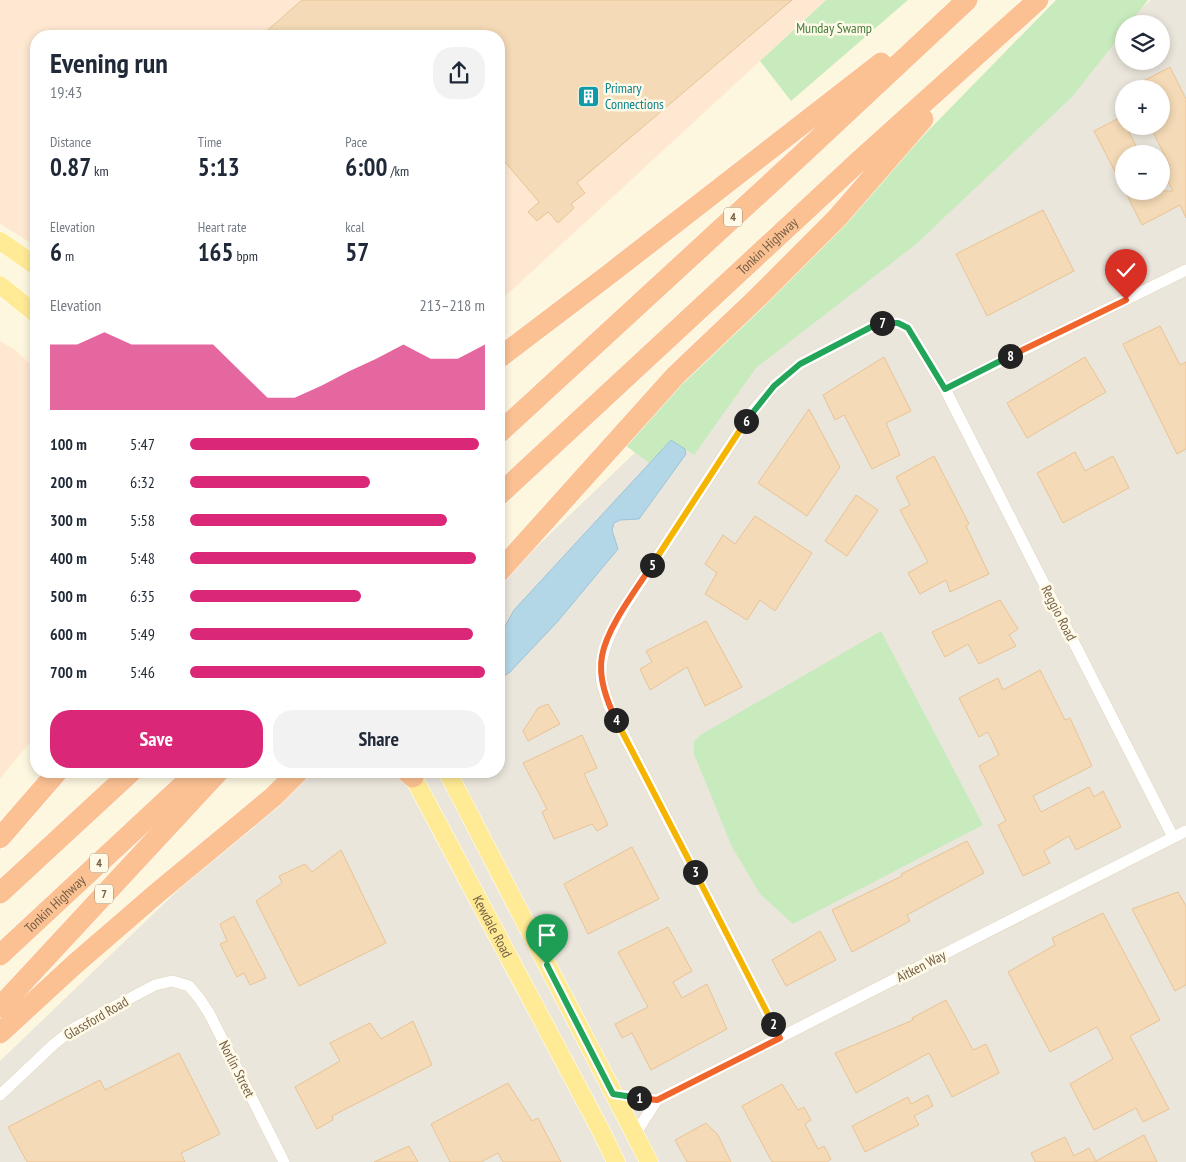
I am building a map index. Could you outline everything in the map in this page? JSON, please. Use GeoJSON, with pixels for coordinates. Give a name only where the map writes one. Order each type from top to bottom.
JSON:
{"type":"FeatureCollection","features":[{"type":"Feature","properties":{"kind":"highway"},"geometry":{"type":"LineString","coordinates":[[505,353],[715,193],[961,0]]}},
{"type":"Feature","properties":{"kind":"highway","name":"4"},"geometry":{"type":"LineString","coordinates":[[505,427],[967,0]]}},
{"type":"Feature","properties":{"kind":"highway","name":"Tonkin Highway"},"geometry":{"type":"LineString","coordinates":[[505,489],[859,161],[1038,0]]}},
{"type":"Feature","properties":{"kind":"highway"},"geometry":{"type":"LineString","coordinates":[[505,565],[676,375],[837,218],[979,55]]}},
{"type":"Feature","properties":{"kind":"highway"},"geometry":{"type":"LineString","coordinates":[[505,557],[525,542]]}},
{"type":"Feature","properties":{"kind":"highway"},"geometry":{"type":"LineString","coordinates":[[0,838],[52,778]]}},
{"type":"Feature","properties":{"kind":"highway"},"geometry":{"type":"LineString","coordinates":[[0,893],[124,778]]}},
{"type":"Feature","properties":{"kind":"highway","name":"Tonkin Highway"},"geometry":{"type":"LineString","coordinates":[[0,955],[190,778]]}},
{"type":"Feature","properties":{"kind":"highway","name":"7"},"geometry":{"type":"LineString","coordinates":[[0,1007],[213,778]]}},
{"type":"Feature","properties":{"kind":"highway"},"geometry":{"type":"LineString","coordinates":[[0,1033],[90,951],[273,797],[291,778]]}},
{"type":"Feature","properties":{"kind":"main road"},"geometry":{"type":"LineString","coordinates":[[0,241],[30,262]]}},
{"type":"Feature","properties":{"kind":"main road"},"geometry":{"type":"LineString","coordinates":[[0,285],[30,309]]}},
{"type":"Feature","properties":{"kind":"main road","name":"Kewdale Road"},"geometry":{"type":"LineString","coordinates":[[413,778],[616,1162]]}},
{"type":"Feature","properties":{"kind":"main road"},"geometry":{"type":"LineString","coordinates":[[451,778],[649,1162]]}},
{"type":"Feature","properties":{"kind":"street"},"geometry":{"type":"LineString","coordinates":[[945,389],[1186,270]]}},
{"type":"Feature","properties":{"kind":"street","name":"Reggio Road"},"geometry":{"type":"LineString","coordinates":[[780,1038],[609,706],[602,682],[602,656],[611,630],[626,605],[751,413],[774,386],[800,364],[871,327],[884,323],[898,323],[908,328],[945,389],[1173,837]]}},
{"type":"Feature","properties":{"kind":"street","name":"Aitken Way"},"geometry":{"type":"LineString","coordinates":[[657,1100],[1186,831]]}},
{"type":"Feature","properties":{"kind":"street","name":"Glassford Road"},"geometry":{"type":"LineString","coordinates":[[0,1095],[74,1028],[156,985],[172,981],[181,982]]}},
{"type":"Feature","properties":{"kind":"street","name":"Norlin Street"},"geometry":{"type":"LineString","coordinates":[[181,982],[189,986],[208,1013],[284,1162]]}},
{"type":"Feature","properties":{"kind":"street"},"geometry":{"type":"LineString","coordinates":[[613,1094],[657,1100],[635,1134]]}},
{"type":"Feature","properties":{"kind":"shaded area"},"geometry":{"type":"Polygon","coordinates":[[[0,0],[826,0],[505,296],[505,30],[30,30],[30,242],[0,224],[0,0]]]}},
{"type":"Feature","properties":{"kind":"shaded area"},"geometry":{"type":"Polygon","coordinates":[[[1151,0],[1186,0],[1186,1162],[0,1162],[0,1061],[295,778],[505,778],[505,577],[795,299],[1115,30],[1115,70],[1170,70],[1170,15],[1133,15],[1151,0]]]}},
{"type":"Feature","properties":{"kind":"shaded area"},"geometry":{"type":"Polygon","coordinates":[[[0,341],[15,350],[30,364],[30,742],[0,779],[0,341]]]}},
{"type":"Feature","properties":{"kind":"green space","name":"Munday Swamp"},"geometry":{"type":"Polygon","coordinates":[[[826,0],[908,0],[791,101],[760,61],[826,0]]]}},
{"type":"Feature","properties":{"kind":"green space"},"geometry":{"type":"Polygon","coordinates":[[[1056,0],[1148,0],[1136,15],[1115,15],[1115,42],[1072,97],[915,245],[756,368],[694,455],[671,440],[649,463],[625,445],[686,375],[834,232],[924,135],[1056,0]]]}},
{"type":"Feature","properties":{"kind":"green space"},"geometry":{"type":"Polygon","coordinates":[[[881,631],[983,825],[793,924],[760,894],[732,847],[694,754],[694,742],[700,735],[881,631]]]}},
{"type":"Feature","properties":{"kind":"water"},"geometry":{"type":"Polygon","coordinates":[[[671,440],[685,449],[686,454],[639,519],[620,520],[614,523],[612,530],[618,549],[558,621],[505,676],[505,626],[514,610],[671,440]]]}},
{"type":"Feature","properties":{"kind":"building","name":"Primary Connections"},"geometry":{"type":"Polygon","coordinates":[[[302,0],[792,0],[577,183],[585,193],[571,204],[574,208],[558,223],[548,212],[537,221],[528,212],[539,202],[505,162],[505,30],[268,30],[302,0]]]}},
{"type":"Feature","properties":{"kind":"building"},"geometry":{"type":"Polygon","coordinates":[[[1170,67],[1186,99],[1186,218],[1180,205],[1142,225],[1130,200],[1170,200],[1170,191],[1173,191],[1170,185],[1170,145],[1160,145],[1154,135],[1170,135],[1170,80],[1145,80],[1164,70],[1170,70],[1170,67]]]}},
{"type":"Feature","properties":{"kind":"building"},"geometry":{"type":"Polygon","coordinates":[[[1115,120],[1115,135],[1130,135],[1136,145],[1115,145],[1115,172],[1094,131],[1115,120]]]}},
{"type":"Feature","properties":{"kind":"building"},"geometry":{"type":"Polygon","coordinates":[[[1043,210],[1074,271],[987,316],[956,254],[1043,210]]]}},
{"type":"Feature","properties":{"kind":"building"},"geometry":{"type":"Polygon","coordinates":[[[1160,326],[1180,365],[1186,362],[1186,449],[1177,454],[1123,344],[1160,326]]]}},
{"type":"Feature","properties":{"kind":"building"},"geometry":{"type":"Polygon","coordinates":[[[884,357],[911,411],[886,423],[900,455],[872,469],[844,415],[835,420],[823,395],[884,357]]]}},
{"type":"Feature","properties":{"kind":"building"},"geometry":{"type":"Polygon","coordinates":[[[1085,357],[1106,392],[1027,438],[1007,403],[1085,357]]]}},
{"type":"Feature","properties":{"kind":"building"},"geometry":{"type":"Polygon","coordinates":[[[809,409],[840,467],[807,516],[758,483],[809,409]]]}},
{"type":"Feature","properties":{"kind":"building"},"geometry":{"type":"Polygon","coordinates":[[[1075,452],[1085,471],[1113,456],[1129,488],[1063,523],[1037,473],[1075,452]]]}},
{"type":"Feature","properties":{"kind":"building"},"geometry":{"type":"Polygon","coordinates":[[[934,456],[969,524],[966,526],[989,574],[950,592],[946,580],[920,594],[908,573],[928,562],[900,510],[910,505],[896,477],[934,456]]]}},
{"type":"Feature","properties":{"kind":"building"},"geometry":{"type":"Polygon","coordinates":[[[856,495],[878,510],[847,556],[825,541],[856,495]]]}},
{"type":"Feature","properties":{"kind":"building"},"geometry":{"type":"Polygon","coordinates":[[[755,516],[812,553],[775,611],[760,600],[747,620],[705,594],[717,573],[705,564],[723,535],[735,544],[755,516]]]}},
{"type":"Feature","properties":{"kind":"building"},"geometry":{"type":"Polygon","coordinates":[[[1000,600],[1018,629],[1009,635],[1016,646],[979,664],[968,644],[945,657],[932,632],[1000,600]]]}},
{"type":"Feature","properties":{"kind":"building"},"geometry":{"type":"Polygon","coordinates":[[[706,621],[742,687],[705,706],[687,667],[650,690],[640,669],[652,662],[646,651],[706,621]]]}},
{"type":"Feature","properties":{"kind":"building"},"geometry":{"type":"Polygon","coordinates":[[[1040,670],[1065,720],[1070,718],[1092,766],[1033,796],[1041,812],[1089,787],[1094,797],[1103,791],[1121,827],[1076,850],[1069,836],[1044,851],[1050,863],[1023,876],[998,825],[1006,821],[979,766],[999,755],[988,732],[979,737],[959,698],[998,678],[1003,690],[1040,670]]]}},
{"type":"Feature","properties":{"kind":"building"},"geometry":{"type":"Polygon","coordinates":[[[548,704],[560,724],[528,741],[523,731],[538,708],[548,704]]]}},
{"type":"Feature","properties":{"kind":"building"},"geometry":{"type":"Polygon","coordinates":[[[582,735],[597,768],[584,774],[608,825],[597,831],[592,824],[554,839],[542,812],[547,809],[523,763],[582,735]]]}},
{"type":"Feature","properties":{"kind":"building"},"geometry":{"type":"Polygon","coordinates":[[[967,841],[984,873],[907,915],[910,921],[852,952],[832,910],[902,876],[901,874],[967,841]]]}},
{"type":"Feature","properties":{"kind":"building"},"geometry":{"type":"Polygon","coordinates":[[[632,847],[659,899],[588,934],[564,884],[632,847]]]}},
{"type":"Feature","properties":{"kind":"building"},"geometry":{"type":"Polygon","coordinates":[[[341,850],[386,943],[299,986],[256,901],[282,883],[279,876],[305,864],[312,872],[341,850]]]}},
{"type":"Feature","properties":{"kind":"building"},"geometry":{"type":"Polygon","coordinates":[[[1178,892],[1186,906],[1186,985],[1175,991],[1132,909],[1178,892]]]}},
{"type":"Feature","properties":{"kind":"building"},"geometry":{"type":"Polygon","coordinates":[[[1103,913],[1160,1020],[1130,1036],[1169,1109],[1143,1122],[1136,1108],[1094,1130],[1070,1084],[1113,1059],[1097,1027],[1050,1052],[1008,972],[1055,945],[1052,938],[1103,913]]]}},
{"type":"Feature","properties":{"kind":"building"},"geometry":{"type":"Polygon","coordinates":[[[234,916],[266,978],[250,985],[244,973],[237,977],[220,944],[227,941],[220,924],[234,916]]]}},
{"type":"Feature","properties":{"kind":"building"},"geometry":{"type":"Polygon","coordinates":[[[668,927],[692,971],[673,982],[682,998],[707,984],[727,1029],[651,1070],[632,1033],[622,1038],[615,1024],[648,1007],[618,952],[668,927]]]}},
{"type":"Feature","properties":{"kind":"building"},"geometry":{"type":"Polygon","coordinates":[[[820,931],[836,960],[786,986],[772,960],[820,931]]]}},
{"type":"Feature","properties":{"kind":"building"},"geometry":{"type":"Polygon","coordinates":[[[946,1000],[973,1050],[986,1044],[999,1073],[952,1097],[929,1053],[856,1093],[835,1053],[913,1020],[912,1018],[946,1000]]]}},
{"type":"Feature","properties":{"kind":"building"},"geometry":{"type":"Polygon","coordinates":[[[413,1021],[432,1065],[332,1116],[333,1120],[317,1129],[295,1087],[340,1061],[330,1043],[370,1023],[381,1039],[413,1021]]]}},
{"type":"Feature","properties":{"kind":"building"},"geometry":{"type":"Polygon","coordinates":[[[179,1053],[220,1134],[181,1153],[185,1162],[27,1162],[8,1127],[100,1080],[105,1090],[179,1053]]]}},
{"type":"Feature","properties":{"kind":"building"},"geometry":{"type":"Polygon","coordinates":[[[508,1083],[532,1121],[538,1118],[561,1162],[503,1162],[498,1153],[481,1162],[450,1162],[431,1124],[508,1083]]]}},
{"type":"Feature","properties":{"kind":"building"},"geometry":{"type":"Polygon","coordinates":[[[782,1084],[798,1110],[804,1107],[811,1120],[805,1124],[818,1149],[824,1146],[831,1159],[827,1162],[772,1162],[742,1106],[782,1084]]]}},
{"type":"Feature","properties":{"kind":"building"},"geometry":{"type":"Polygon","coordinates":[[[928,1095],[933,1106],[914,1116],[919,1125],[865,1152],[852,1126],[908,1097],[911,1104],[928,1095]]]}},
{"type":"Feature","properties":{"kind":"building"},"geometry":{"type":"Polygon","coordinates":[[[706,1123],[718,1135],[731,1162],[687,1162],[675,1140],[706,1123]]]}},
{"type":"Feature","properties":{"kind":"building"},"geometry":{"type":"Polygon","coordinates":[[[1144,1135],[1157,1162],[1035,1162],[1031,1153],[1065,1137],[1074,1156],[1089,1148],[1096,1161],[1144,1135]]]}},
{"type":"Feature","properties":{"kind":"building"},"geometry":{"type":"Polygon","coordinates":[[[409,1146],[418,1162],[374,1162],[409,1146]]]}},
{"type":"Feature","properties":{"kind":"place","name":"Primary Connections"},"geometry":{"type":"Point","coordinates":[589,96]}},
{"type":"Feature","properties":{"kind":"route"},"geometry":{"type":"LineString","coordinates":[[547,965],[613,1094],[657,1100],[780,1038],[609,706],[602,682],[602,656],[611,630],[751,413],[774,386],[800,364],[871,327],[884,323],[898,323],[908,328],[945,389],[1126,300]]}}]}
